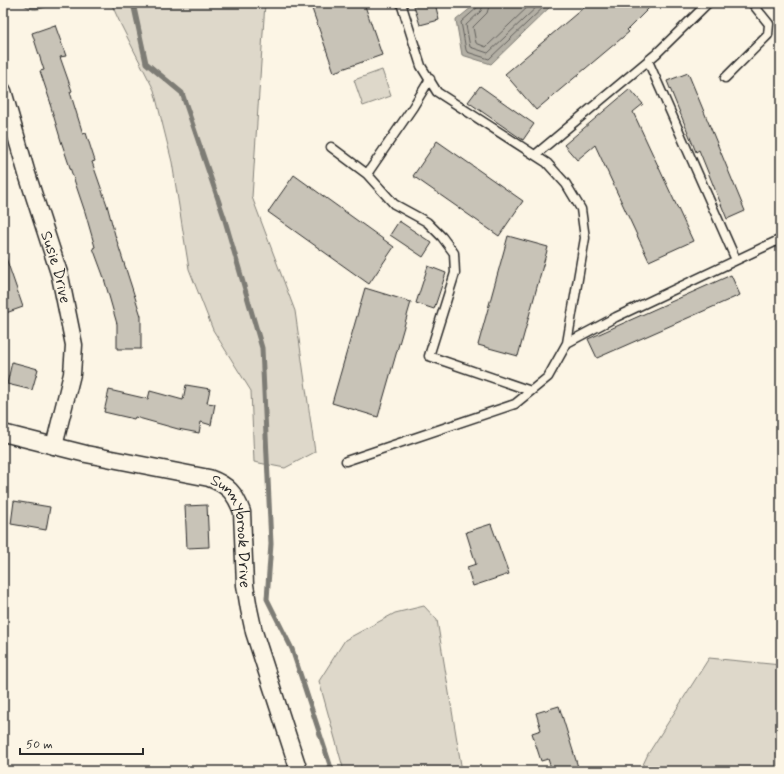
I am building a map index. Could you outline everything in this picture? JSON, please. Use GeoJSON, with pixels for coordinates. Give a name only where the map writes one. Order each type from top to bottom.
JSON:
{"type":"FeatureCollection","features":[{"type":"Feature","properties":{"kind":"street","name":"Susie Drive"},"geometry":{"type":"LineString","coordinates":[[3,91],[27,174],[60,276],[74,345],[72,374],[54,446]]}},
{"type":"Feature","properties":{"kind":"street","name":"Sunnybrook Drive"},"geometry":{"type":"LineString","coordinates":[[3,433],[86,454],[209,478],[222,482],[234,496],[242,512],[245,585],[254,632],[299,771]]}},
{"type":"Feature","properties":{"kind":"lane"},"geometry":{"type":"LineString","coordinates":[[346,461],[515,404],[548,376],[567,343],[585,238],[581,209],[566,184],[547,163],[437,92],[421,66],[401,3]]}},
{"type":"Feature","properties":{"kind":"lane"},"geometry":{"type":"LineString","coordinates":[[535,155],[648,61],[708,3]]}},
{"type":"Feature","properties":{"kind":"lane"},"geometry":{"type":"LineString","coordinates":[[726,78],[768,35],[769,24],[752,3]]}},
{"type":"Feature","properties":{"kind":"lane"},"geometry":{"type":"LineString","coordinates":[[648,61],[736,260]]}},
{"type":"Feature","properties":{"kind":"lane"},"geometry":{"type":"LineString","coordinates":[[367,174],[413,107],[430,79]]}},
{"type":"Feature","properties":{"kind":"lane"},"geometry":{"type":"LineString","coordinates":[[331,147],[367,174],[394,204],[427,222],[442,237],[454,253],[455,273],[429,356],[531,391]]}},
{"type":"Feature","properties":{"kind":"lane"},"geometry":{"type":"LineString","coordinates":[[567,343],[616,317],[781,239]]}},
{"type":"Feature","properties":{"kind":"shaded area"},"geometry":{"type":"Polygon","coordinates":[[[111,3],[265,3],[252,197],[295,311],[315,452],[285,468],[254,462],[251,391],[213,330],[189,269],[172,162],[154,90],[111,3]]]}},
{"type":"Feature","properties":{"kind":"shaded area"},"geometry":{"type":"Polygon","coordinates":[[[382,70],[391,96],[363,106],[354,80],[382,70]]]}},
{"type":"Feature","properties":{"kind":"shaded area"},"geometry":{"type":"Polygon","coordinates":[[[424,606],[437,620],[462,771],[344,771],[319,681],[345,640],[395,613],[424,606]]]}},
{"type":"Feature","properties":{"kind":"shaded area"},"geometry":{"type":"Polygon","coordinates":[[[709,658],[781,665],[781,771],[640,771],[648,754],[709,658]]]}},
{"type":"Feature","properties":{"kind":"water"},"geometry":{"type":"Polygon","coordinates":[[[22,3],[52,3],[51,5],[43,8],[33,9],[22,3]]]}},
{"type":"Feature","properties":{"kind":"water"},"geometry":{"type":"Polygon","coordinates":[[[477,3],[554,3],[491,64],[462,55],[456,20],[477,3]]]}},
{"type":"Feature","properties":{"kind":"building"},"geometry":{"type":"Polygon","coordinates":[[[310,3],[364,3],[382,55],[334,72],[310,3]]]}},
{"type":"Feature","properties":{"kind":"building"},"geometry":{"type":"Polygon","coordinates":[[[413,3],[435,3],[439,20],[420,25],[413,3]]]}},
{"type":"Feature","properties":{"kind":"building"},"geometry":{"type":"Polygon","coordinates":[[[589,3],[654,3],[627,30],[629,32],[536,110],[505,74],[589,3]]]}},
{"type":"Feature","properties":{"kind":"building"},"geometry":{"type":"Polygon","coordinates":[[[55,25],[66,56],[60,57],[72,91],[70,92],[83,134],[86,133],[95,161],[92,162],[107,205],[141,316],[141,349],[117,349],[117,324],[103,275],[93,248],[95,247],[85,212],[61,141],[40,71],[44,70],[32,33],[55,25]]]}},
{"type":"Feature","properties":{"kind":"building"},"geometry":{"type":"Polygon","coordinates":[[[688,73],[745,211],[727,219],[699,150],[696,152],[667,81],[688,73]]]}},
{"type":"Feature","properties":{"kind":"building"},"geometry":{"type":"Polygon","coordinates":[[[480,86],[534,124],[523,140],[468,102],[480,86]]]}},
{"type":"Feature","properties":{"kind":"building"},"geometry":{"type":"Polygon","coordinates":[[[630,89],[643,104],[633,112],[693,241],[649,261],[595,145],[577,160],[564,145],[630,89]]]}},
{"type":"Feature","properties":{"kind":"building"},"geometry":{"type":"Polygon","coordinates":[[[437,141],[523,201],[499,236],[413,176],[437,141]]]}},
{"type":"Feature","properties":{"kind":"building"},"geometry":{"type":"Polygon","coordinates":[[[294,175],[394,247],[369,284],[268,212],[294,175]]]}},
{"type":"Feature","properties":{"kind":"building"},"geometry":{"type":"Polygon","coordinates":[[[399,221],[432,243],[423,257],[390,235],[399,221]]]}},
{"type":"Feature","properties":{"kind":"building"},"geometry":{"type":"Polygon","coordinates":[[[508,236],[548,247],[518,356],[478,345],[508,236]]]}},
{"type":"Feature","properties":{"kind":"building"},"geometry":{"type":"Polygon","coordinates":[[[5,255],[23,307],[3,314],[3,256],[5,255]]]}},
{"type":"Feature","properties":{"kind":"building"},"geometry":{"type":"Polygon","coordinates":[[[428,266],[446,273],[434,309],[416,303],[428,266]]]}},
{"type":"Feature","properties":{"kind":"building"},"geometry":{"type":"Polygon","coordinates":[[[731,275],[740,295],[597,358],[588,339],[731,275]]]}},
{"type":"Feature","properties":{"kind":"building"},"geometry":{"type":"Polygon","coordinates":[[[365,288],[411,302],[378,417],[332,403],[365,288]]]}},
{"type":"Feature","properties":{"kind":"building"},"geometry":{"type":"Polygon","coordinates":[[[12,362],[38,369],[32,390],[7,384],[12,362]]]}},
{"type":"Feature","properties":{"kind":"building"},"geometry":{"type":"Polygon","coordinates":[[[186,385],[210,389],[207,403],[215,404],[211,425],[201,422],[199,433],[178,429],[135,417],[134,419],[104,412],[109,390],[148,399],[150,391],[183,400],[186,385]]]}},
{"type":"Feature","properties":{"kind":"building"},"geometry":{"type":"Polygon","coordinates":[[[14,501],[50,507],[46,530],[11,524],[14,501]]]}},
{"type":"Feature","properties":{"kind":"building"},"geometry":{"type":"Polygon","coordinates":[[[207,505],[209,547],[187,548],[185,506],[207,505]]]}},
{"type":"Feature","properties":{"kind":"building"},"geometry":{"type":"Polygon","coordinates":[[[491,524],[509,574],[473,586],[467,567],[476,564],[466,532],[491,524]]]}},
{"type":"Feature","properties":{"kind":"building"},"geometry":{"type":"Polygon","coordinates":[[[559,706],[578,767],[567,771],[552,771],[548,759],[541,761],[532,733],[541,730],[536,713],[559,706]]]}},
{"type":"Feature","properties":{"kind":"waterway"},"geometry":{"type":"LineString","coordinates":[[133,3],[146,63],[182,93],[224,217],[262,348],[271,544],[267,599],[292,649],[332,771]]}}]}
